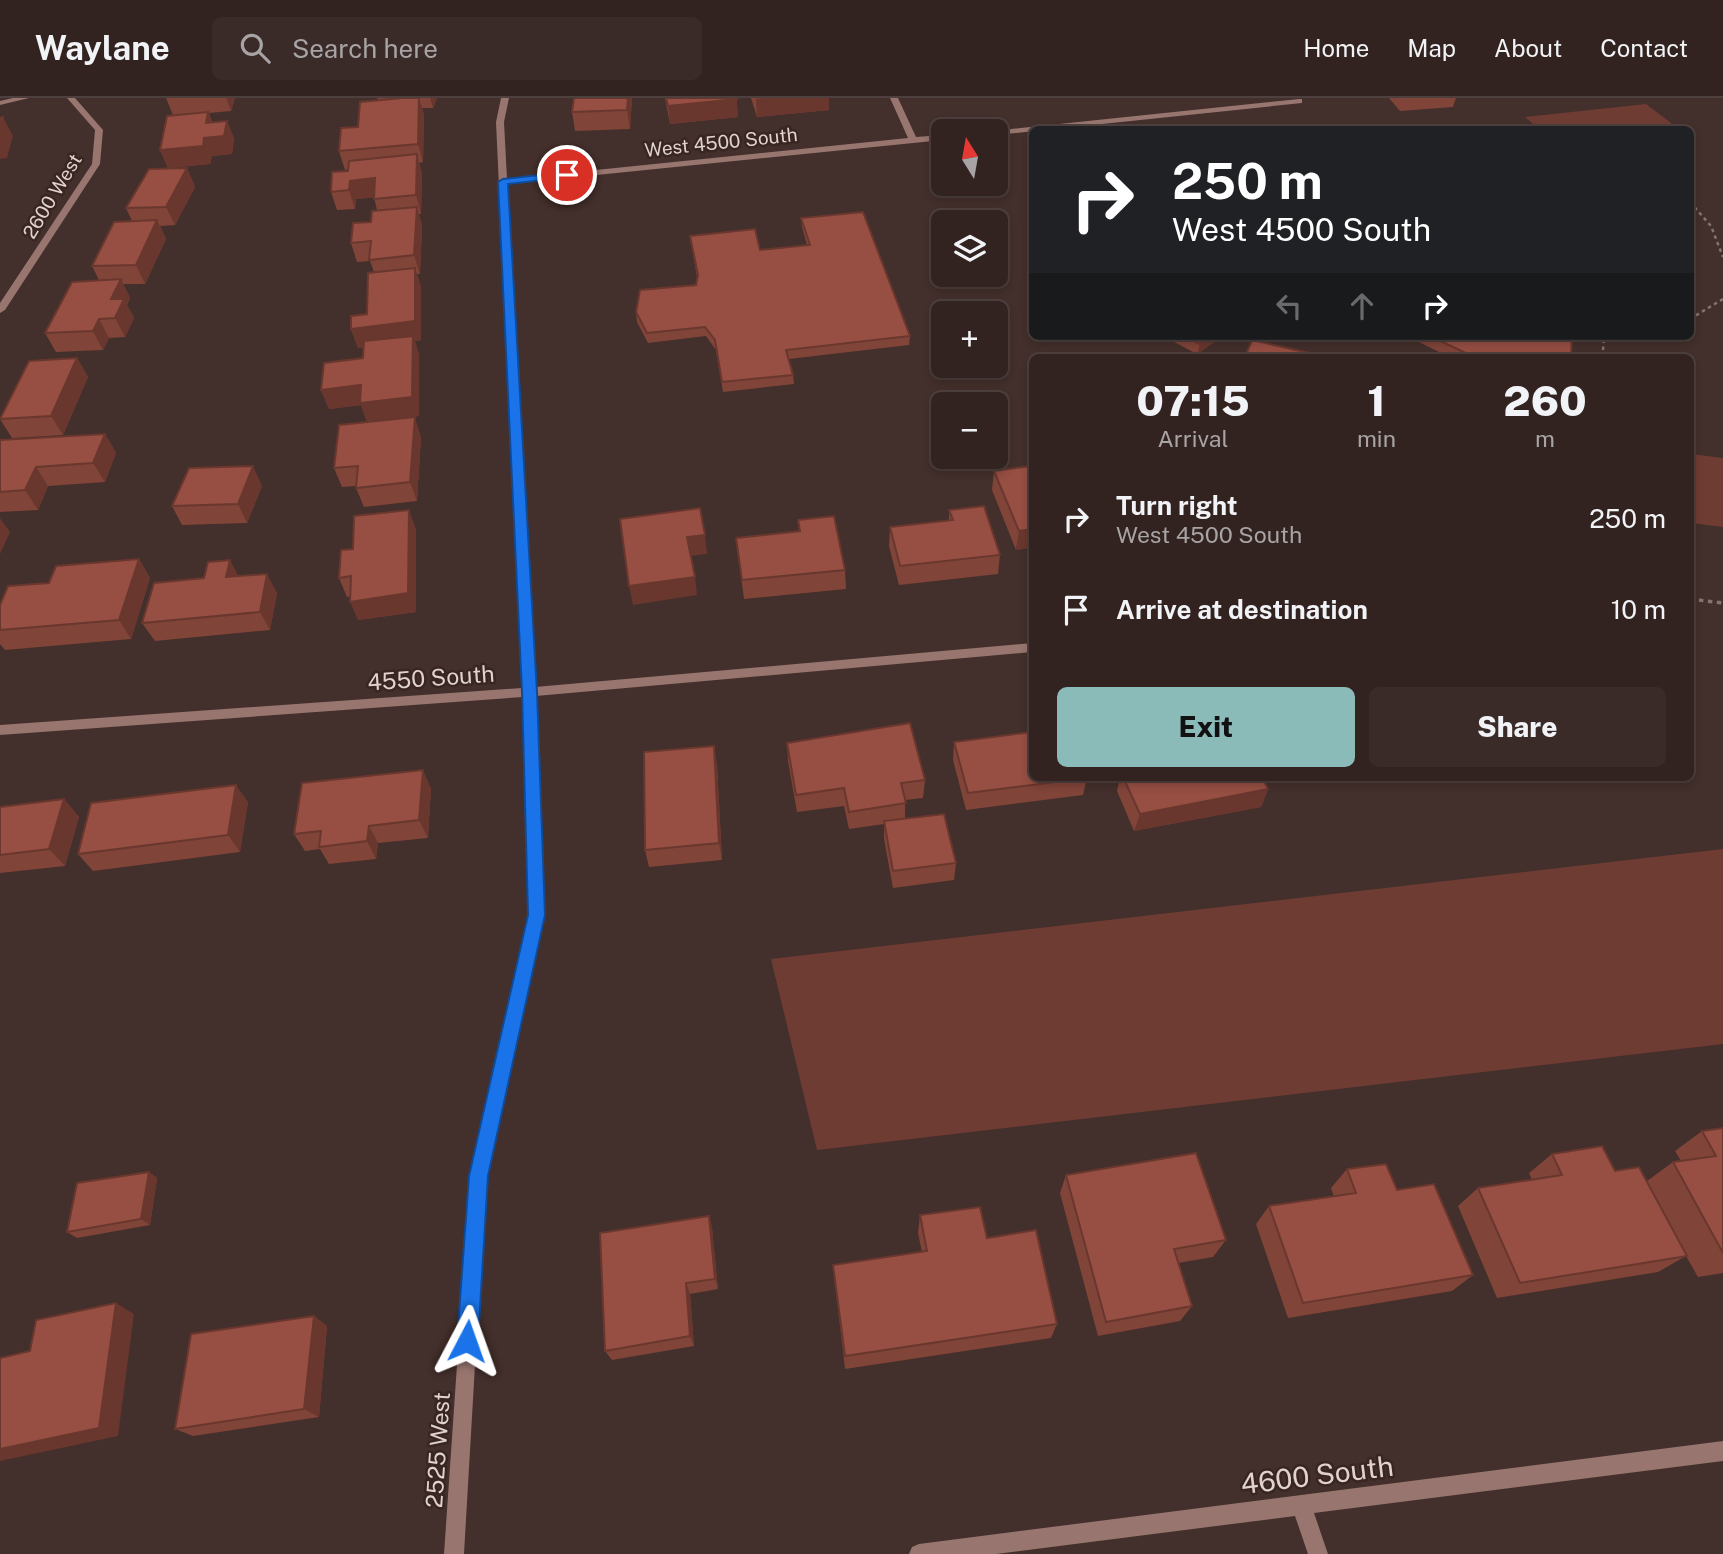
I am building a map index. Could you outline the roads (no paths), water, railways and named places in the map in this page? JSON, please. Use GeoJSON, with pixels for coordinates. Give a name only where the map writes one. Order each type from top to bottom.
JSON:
{"type":"FeatureCollection","features":[{"type":"Feature","properties":{"kind":"street"},"geometry":{"type":"LineString","coordinates":[[0,103],[25,98]]}},
{"type":"Feature","properties":{"kind":"street","name":"2600 West"},"geometry":{"type":"LineString","coordinates":[[0,310],[96,164],[99,130],[71,98]]}},
{"type":"Feature","properties":{"kind":"street","name":"2525 West"},"geometry":{"type":"LineString","coordinates":[[454,1554],[478,1176],[536,915],[529,692],[500,122],[505,98]]}},
{"type":"Feature","properties":{"kind":"street"},"geometry":{"type":"LineString","coordinates":[[894,98],[913,140]]}},
{"type":"Feature","properties":{"kind":"street"},"geometry":{"type":"LineString","coordinates":[[1051,126],[1298,99]]}},
{"type":"Feature","properties":{"kind":"street"},"geometry":{"type":"LineString","coordinates":[[1008,131],[1029,128]]}},
{"type":"Feature","properties":{"kind":"street","name":"West 4500 South"},"geometry":{"type":"LineString","coordinates":[[503,182],[931,138]]}},
{"type":"Feature","properties":{"kind":"street","name":"4550 South"},"geometry":{"type":"LineString","coordinates":[[0,730],[529,692],[1029,648]]}},
{"type":"Feature","properties":{"kind":"street","name":"4600 South"},"geometry":{"type":"LineString","coordinates":[[919,1554],[1723,1451]]}},
{"type":"Feature","properties":{"kind":"street"},"geometry":{"type":"LineString","coordinates":[[1301,1505],[1318,1554]]}}]}
